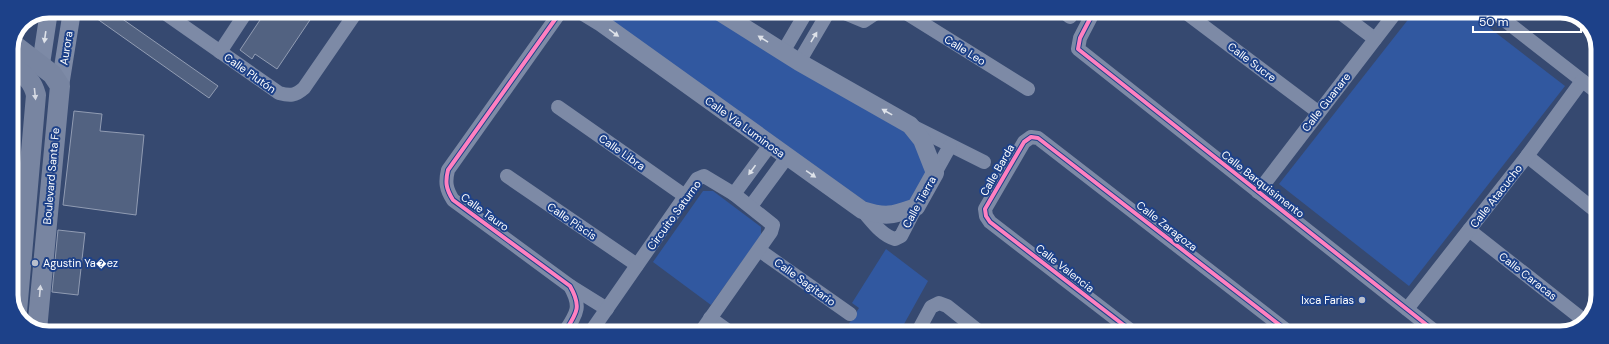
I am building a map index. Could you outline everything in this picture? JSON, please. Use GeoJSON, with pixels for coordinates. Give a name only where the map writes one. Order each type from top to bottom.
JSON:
{"type":"FeatureCollection","features":[{"type":"Feature","properties":{"kind":"main road"},"geometry":{"type":"LineString","coordinates":[[18,48],[52,74],[60,86]]}},
{"type":"Feature","properties":{"kind":"main road","name":"Boulevard Santa Fe"},"geometry":{"type":"LineString","coordinates":[[18,71],[26,76],[33,84],[36,95],[18,298]]}},
{"type":"Feature","properties":{"kind":"main road","name":"Boulevard Santa Fe"},"geometry":{"type":"LineString","coordinates":[[38,324],[60,86]]}},
{"type":"Feature","properties":{"kind":"street","name":"Aurora"},"geometry":{"type":"LineString","coordinates":[[41,64],[48,18]]}},
{"type":"Feature","properties":{"kind":"street","name":"Aurora"},"geometry":{"type":"LineString","coordinates":[[60,86],[71,18]]}},
{"type":"Feature","properties":{"kind":"street","name":"Calle Plutón"},"geometry":{"type":"LineString","coordinates":[[172,18],[279,93],[289,96],[298,94],[310,80],[352,18]]}},
{"type":"Feature","properties":{"kind":"street"},"geometry":{"type":"LineString","coordinates":[[220,52],[242,18]]}},
{"type":"Feature","properties":{"kind":"street","name":"Calle Tauro"},"geometry":{"type":"LineString","coordinates":[[556,18],[448,170],[446,181],[448,192],[453,200],[570,286],[607,309]]}},
{"type":"Feature","properties":{"kind":"street","name":"Calle Vía Luminosa"},"geometry":{"type":"LineString","coordinates":[[593,18],[862,210],[880,216],[895,214],[916,207]]}},
{"type":"Feature","properties":{"kind":"street"},"geometry":{"type":"LineString","coordinates":[[729,18],[799,62],[910,125],[984,162]]}},
{"type":"Feature","properties":{"kind":"street"},"geometry":{"type":"LineString","coordinates":[[783,52],[802,18]]}},
{"type":"Feature","properties":{"kind":"street"},"geometry":{"type":"LineString","coordinates":[[799,62],[825,18]]}},
{"type":"Feature","properties":{"kind":"street"},"geometry":{"type":"LineString","coordinates":[[857,18],[864,21],[868,18]]}},
{"type":"Feature","properties":{"kind":"street","name":"Calle Leo"},"geometry":{"type":"LineString","coordinates":[[914,18],[1028,90]]}},
{"type":"Feature","properties":{"kind":"street","name":"Calle Barquisimento"},"geometry":{"type":"LineString","coordinates":[[1091,18],[1080,38],[1078,49],[1428,326]]}},
{"type":"Feature","properties":{"kind":"street","name":"Calle Sucre"},"geometry":{"type":"LineString","coordinates":[[1194,18],[1318,112]]}},
{"type":"Feature","properties":{"kind":"street"},"geometry":{"type":"LineString","coordinates":[[1347,18],[1375,39]]}},
{"type":"Feature","properties":{"kind":"street","name":"Calle Guanare"},"geometry":{"type":"LineString","coordinates":[[1258,192],[1391,18]]}},
{"type":"Feature","properties":{"kind":"street"},"geometry":{"type":"LineString","coordinates":[[1502,18],[1591,88]]}},
{"type":"Feature","properties":{"kind":"street","name":"Calle Atacucho"},"geometry":{"type":"LineString","coordinates":[[1407,309],[1527,156],[1582,81]]}},
{"type":"Feature","properties":{"kind":"street","name":"Calle Libra"},"geometry":{"type":"LineString","coordinates":[[558,107],[685,196]]}},
{"type":"Feature","properties":{"kind":"street"},"geometry":{"type":"LineString","coordinates":[[910,125],[922,140],[935,173]]}},
{"type":"Feature","properties":{"kind":"street","name":"Calle Barda"},"geometry":{"type":"LineString","coordinates":[[986,216],[985,209],[1024,142],[1031,137]]}},
{"type":"Feature","properties":{"kind":"street","name":"Calle Zaragoza"},"geometry":{"type":"LineString","coordinates":[[1031,137],[1038,138],[1281,326]]}},
{"type":"Feature","properties":{"kind":"street"},"geometry":{"type":"LineString","coordinates":[[734,194],[770,145]]}},
{"type":"Feature","properties":{"kind":"street","name":"Calle Tierra"},"geometry":{"type":"LineString","coordinates":[[862,210],[889,237],[895,239],[901,236],[950,146]]}},
{"type":"Feature","properties":{"kind":"street"},"geometry":{"type":"LineString","coordinates":[[1527,156],[1591,206]]}},
{"type":"Feature","properties":{"kind":"street"},"geometry":{"type":"LineString","coordinates":[[751,206],[787,157]]}},
{"type":"Feature","properties":{"kind":"street","name":"Calle Piscis"},"geometry":{"type":"LineString","coordinates":[[507,176],[637,265]]}},
{"type":"Feature","properties":{"kind":"street","name":"Circuito Saturno"},"geometry":{"type":"LineString","coordinates":[[595,326],[697,179],[704,176],[751,206],[773,225],[771,232],[759,250],[705,326]]}},
{"type":"Feature","properties":{"kind":"street","name":"Calle Valencia"},"geometry":{"type":"LineString","coordinates":[[986,216],[997,227],[1125,326]]}},
{"type":"Feature","properties":{"kind":"street","name":"Calle Caracas"},"geometry":{"type":"LineString","coordinates":[[1469,230],[1581,318]]}},
{"type":"Feature","properties":{"kind":"street","name":"Calle Sagitario"},"geometry":{"type":"LineString","coordinates":[[759,250],[850,314]]}},
{"type":"Feature","properties":{"kind":"street"},"geometry":{"type":"LineString","coordinates":[[568,326],[573,320],[577,308],[577,298],[570,286]]}},
{"type":"Feature","properties":{"kind":"street"},"geometry":{"type":"LineString","coordinates":[[920,326],[931,307],[939,303],[946,306],[972,326]]}},
{"type":"Feature","properties":{"kind":"street"},"geometry":{"type":"LineString","coordinates":[[710,318],[721,326]]}},
{"type":"Feature","properties":{"kind":"street"},"geometry":{"type":"LineString","coordinates":[[573,320],[581,326]]}},
{"type":"Feature","properties":{"kind":"shaded area"},"geometry":{"type":"Polygon","coordinates":[[[606,18],[715,18],[912,135],[928,171],[909,204],[877,210],[606,18]]]}},
{"type":"Feature","properties":{"kind":"shaded area"},"geometry":{"type":"Polygon","coordinates":[[[1409,18],[1477,18],[1565,86],[1409,286],[1279,184],[1409,18]]]}},
{"type":"Feature","properties":{"kind":"shaded area"},"geometry":{"type":"Polygon","coordinates":[[[703,191],[713,191],[761,227],[761,235],[711,305],[653,262],[703,191]]]}},
{"type":"Feature","properties":{"kind":"shaded area"},"geometry":{"type":"Polygon","coordinates":[[[886,249],[928,281],[903,326],[847,326],[859,308],[852,303],[886,249]]]}},
{"type":"Feature","properties":{"kind":"building"},"geometry":{"type":"Polygon","coordinates":[[[96,18],[121,18],[218,86],[209,98],[96,18]]]}},
{"type":"Feature","properties":{"kind":"building"},"geometry":{"type":"Polygon","coordinates":[[[261,18],[311,18],[277,69],[255,54],[252,59],[240,50],[261,18]]]}},
{"type":"Feature","properties":{"kind":"building"},"geometry":{"type":"Polygon","coordinates":[[[74,111],[102,114],[100,131],[144,135],[136,215],[63,205],[74,111]]]}},
{"type":"Feature","properties":{"kind":"building"},"geometry":{"type":"Polygon","coordinates":[[[58,230],[85,233],[78,295],[52,292],[58,230]]]}},
{"type":"Feature","properties":{"kind":"cycle path"},"geometry":{"type":"LineString","coordinates":[[556,18],[448,170],[446,182],[453,200],[570,286],[574,293],[577,305],[575,315],[568,326]]}},
{"type":"Feature","properties":{"kind":"cycle path"},"geometry":{"type":"LineString","coordinates":[[1090,18],[1080,38],[1078,49],[1428,326]]}},
{"type":"Feature","properties":{"kind":"cycle path"},"geometry":{"type":"LineString","coordinates":[[1125,326],[990,222],[986,216],[985,209],[1024,142],[1031,137],[1038,138],[1281,326]]}},
{"type":"Feature","properties":{"kind":"place","name":"Agustin Ya�ez"},"geometry":{"type":"Point","coordinates":[35,263]}},
{"type":"Feature","properties":{"kind":"place","name":"Ixca Farias"},"geometry":{"type":"Point","coordinates":[1362,300]}}]}
